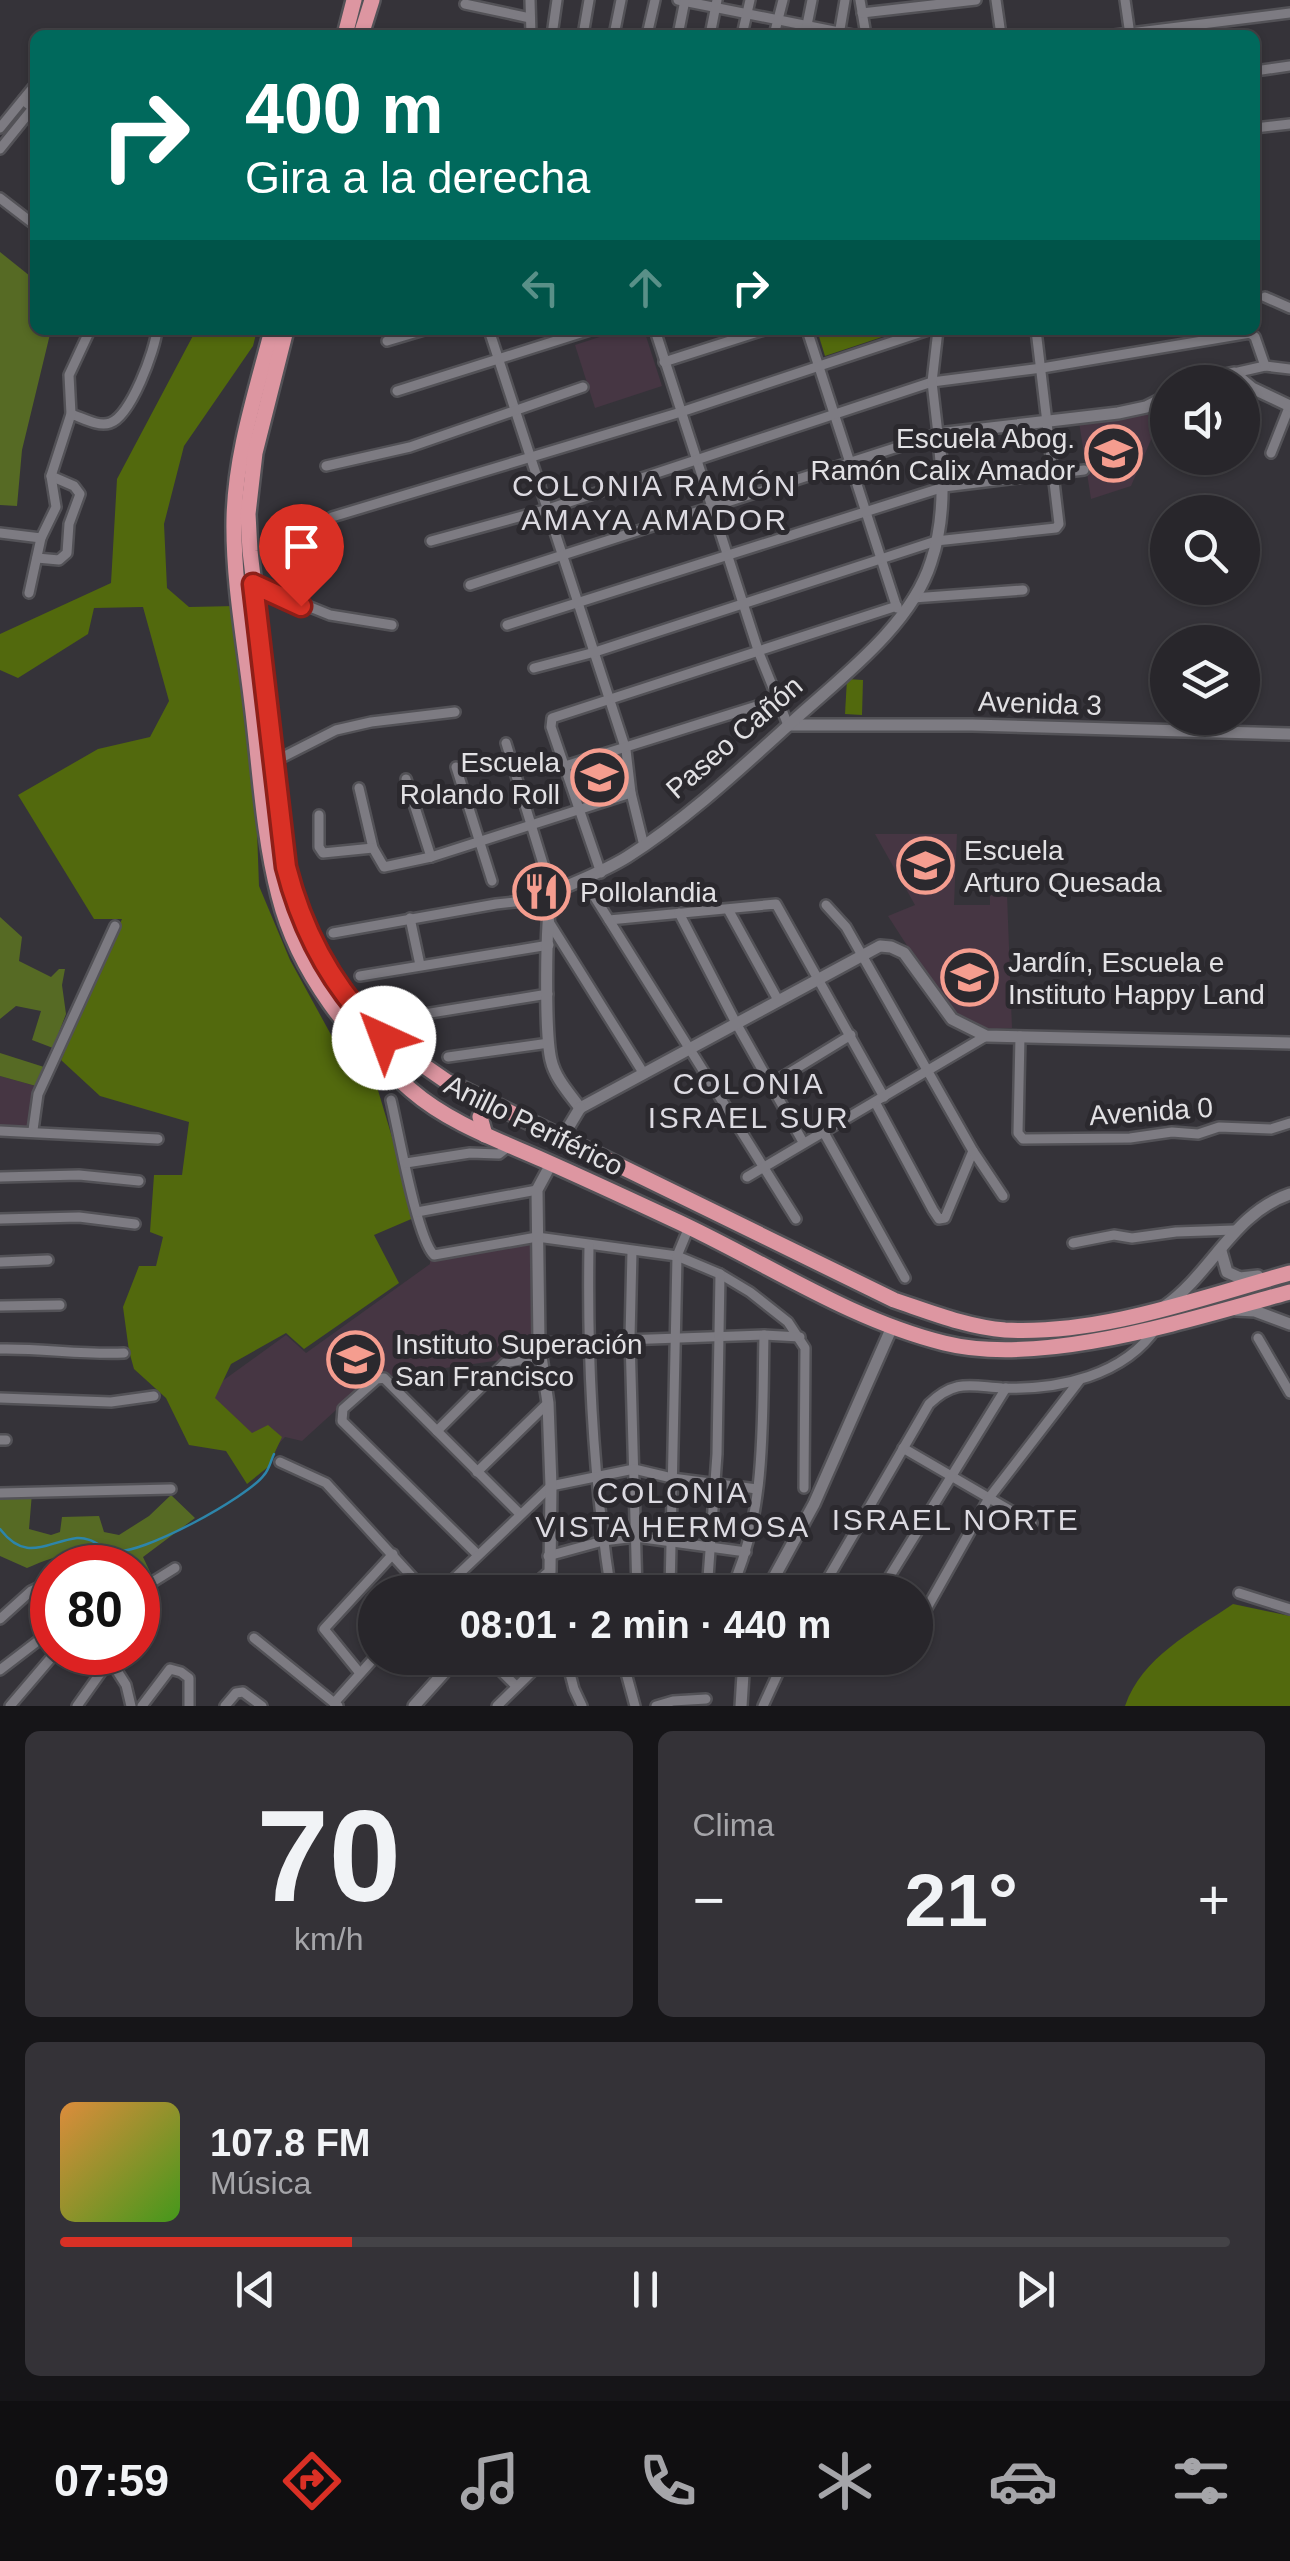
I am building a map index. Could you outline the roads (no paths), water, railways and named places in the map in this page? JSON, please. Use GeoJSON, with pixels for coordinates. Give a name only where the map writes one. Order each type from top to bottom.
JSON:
{"type":"FeatureCollection","features":[{"type":"Feature","properties":{"kind":"highway"},"geometry":{"type":"LineString","coordinates":[[346,30],[354,0]]}},
{"type":"Feature","properties":{"kind":"highway"},"geometry":{"type":"LineString","coordinates":[[363,30],[372,0]]}},
{"type":"Feature","properties":{"kind":"highway","name":"Anillo Periférico"},"geometry":{"type":"LineString","coordinates":[[271,335],[241,450],[234,520],[264,808],[279,899],[311,972],[356,1036],[412,1092],[452,1119],[689,1227],[892,1327],[948,1344],[1012,1350],[1058,1348],[1290,1273]]}},
{"type":"Feature","properties":{"kind":"highway","name":"Anillo Periférico"},"geometry":{"type":"LineString","coordinates":[[285,335],[254,453],[248,514],[286,867],[295,900],[331,976],[369,1024],[446,1081],[499,1108],[894,1300],[951,1319],[1002,1330],[1057,1330],[1226,1309],[1290,1292]]}},
{"type":"Feature","properties":{"kind":"highway"},"geometry":{"type":"LineString","coordinates":[[485,1135],[480,1118],[487,1110],[499,1108]]}},
{"type":"Feature","properties":{"kind":"highway"},"geometry":{"type":"LineString","coordinates":[[744,1255],[759,1246],[756,1234]]}},
{"type":"Feature","properties":{"kind":"street"},"geometry":{"type":"LineString","coordinates":[[530,0],[531,30]]}},
{"type":"Feature","properties":{"kind":"street"},"geometry":{"type":"LineString","coordinates":[[553,30],[557,0]]}},
{"type":"Feature","properties":{"kind":"street"},"geometry":{"type":"LineString","coordinates":[[584,30],[589,0]]}},
{"type":"Feature","properties":{"kind":"street"},"geometry":{"type":"LineString","coordinates":[[615,30],[621,0]]}},
{"type":"Feature","properties":{"kind":"street"},"geometry":{"type":"LineString","coordinates":[[648,30],[655,0]]}},
{"type":"Feature","properties":{"kind":"street"},"geometry":{"type":"LineString","coordinates":[[679,30],[683,0],[778,19],[806,30],[812,0]]}},
{"type":"Feature","properties":{"kind":"street"},"geometry":{"type":"LineString","coordinates":[[743,30],[750,0]]}},
{"type":"Feature","properties":{"kind":"street"},"geometry":{"type":"LineString","coordinates":[[775,30],[783,0]]}},
{"type":"Feature","properties":{"kind":"street"},"geometry":{"type":"LineString","coordinates":[[840,30],[845,0]]}},
{"type":"Feature","properties":{"kind":"street"},"geometry":{"type":"LineString","coordinates":[[860,0],[865,30]]}},
{"type":"Feature","properties":{"kind":"street"},"geometry":{"type":"LineString","coordinates":[[862,13],[976,0]]}},
{"type":"Feature","properties":{"kind":"street"},"geometry":{"type":"LineString","coordinates":[[996,0],[999,30]]}},
{"type":"Feature","properties":{"kind":"street"},"geometry":{"type":"LineString","coordinates":[[1125,0],[1129,30]]}},
{"type":"Feature","properties":{"kind":"street"},"geometry":{"type":"LineString","coordinates":[[465,4],[530,18]]}},
{"type":"Feature","properties":{"kind":"street"},"geometry":{"type":"LineString","coordinates":[[711,30],[716,4]]}},
{"type":"Feature","properties":{"kind":"street"},"geometry":{"type":"LineString","coordinates":[[1160,30],[1290,13]]}},
{"type":"Feature","properties":{"kind":"street"},"geometry":{"type":"LineString","coordinates":[[1260,70],[1290,66]]}},
{"type":"Feature","properties":{"kind":"street"},"geometry":{"type":"LineString","coordinates":[[0,128],[30,91]]}},
{"type":"Feature","properties":{"kind":"street"},"geometry":{"type":"LineString","coordinates":[[22,100],[30,106]]}},
{"type":"Feature","properties":{"kind":"street"},"geometry":{"type":"LineString","coordinates":[[0,150],[30,112]]}},
{"type":"Feature","properties":{"kind":"street"},"geometry":{"type":"LineString","coordinates":[[1260,127],[1290,124]]}},
{"type":"Feature","properties":{"kind":"street"},"geometry":{"type":"LineString","coordinates":[[0,198],[30,221]]}},
{"type":"Feature","properties":{"kind":"street"},"geometry":{"type":"LineString","coordinates":[[26,217],[30,212]]}},
{"type":"Feature","properties":{"kind":"street"},"geometry":{"type":"LineString","coordinates":[[1265,297],[1290,308]]}},
{"type":"Feature","properties":{"kind":"street"},"geometry":{"type":"LineString","coordinates":[[29,594],[41,538],[56,507],[51,476],[71,414],[69,375],[88,335]]}},
{"type":"Feature","properties":{"kind":"street"},"geometry":{"type":"LineString","coordinates":[[71,414],[99,424],[118,419],[132,398],[156,335]]}},
{"type":"Feature","properties":{"kind":"street"},"geometry":{"type":"LineString","coordinates":[[388,341],[408,335]]}},
{"type":"Feature","properties":{"kind":"street"},"geometry":{"type":"LineString","coordinates":[[491,335],[626,750],[631,793],[644,846]]}},
{"type":"Feature","properties":{"kind":"street"},"geometry":{"type":"LineString","coordinates":[[397,390],[574,335]]}},
{"type":"Feature","properties":{"kind":"street"},"geometry":{"type":"LineString","coordinates":[[656,335],[759,653],[788,726]]}},
{"type":"Feature","properties":{"kind":"street"},"geometry":{"type":"LineString","coordinates":[[664,362],[748,335]]}},
{"type":"Feature","properties":{"kind":"street"},"geometry":{"type":"LineString","coordinates":[[601,872],[552,718],[898,610],[809,335]]}},
{"type":"Feature","properties":{"kind":"street"},"geometry":{"type":"LineString","coordinates":[[332,517],[532,459],[913,335]]}},
{"type":"Feature","properties":{"kind":"street","name":"Paseo Cañón"},"geometry":{"type":"LineString","coordinates":[[550,896],[644,846],[730,779],[882,640],[898,610],[914,598],[932,562],[944,486],[932,382],[937,335]]}},
{"type":"Feature","properties":{"kind":"street"},"geometry":{"type":"LineString","coordinates":[[534,668],[936,542],[1056,528],[1060,524],[1037,335]]}},
{"type":"Feature","properties":{"kind":"street"},"geometry":{"type":"LineString","coordinates":[[1171,335],[1172,345]]}},
{"type":"Feature","properties":{"kind":"street"},"geometry":{"type":"LineString","coordinates":[[431,541],[548,509],[932,382],[1237,335]]}},
{"type":"Feature","properties":{"kind":"street"},"geometry":{"type":"LineString","coordinates":[[1252,335],[1266,366]]}},
{"type":"Feature","properties":{"kind":"street"},"geometry":{"type":"LineString","coordinates":[[1260,367],[1290,369]]}},
{"type":"Feature","properties":{"kind":"street"},"geometry":{"type":"LineString","coordinates":[[326,466],[410,447],[584,387]]}},
{"type":"Feature","properties":{"kind":"street"},"geometry":{"type":"LineString","coordinates":[[1260,392],[1290,405],[1270,454]]}},
{"type":"Feature","properties":{"kind":"street"},"geometry":{"type":"LineString","coordinates":[[470,585],[938,434],[1118,413],[1150,405]]}},
{"type":"Feature","properties":{"kind":"street"},"geometry":{"type":"LineString","coordinates":[[507,625],[944,486],[1084,470]]}},
{"type":"Feature","properties":{"kind":"street"},"geometry":{"type":"LineString","coordinates":[[37,558],[58,560],[67,553],[70,524],[80,494],[74,486],[51,476]]}},
{"type":"Feature","properties":{"kind":"street"},"geometry":{"type":"LineString","coordinates":[[0,533],[41,538]]}},
{"type":"Feature","properties":{"kind":"street"},"geometry":{"type":"LineString","coordinates":[[253,584],[330,615],[392,626]]}},
{"type":"Feature","properties":{"kind":"street"},"geometry":{"type":"LineString","coordinates":[[914,598],[1023,590]]}},
{"type":"Feature","properties":{"kind":"street"},"geometry":{"type":"LineString","coordinates":[[565,766],[776,700]]}},
{"type":"Feature","properties":{"kind":"street"},"geometry":{"type":"LineString","coordinates":[[275,761],[336,730],[455,712]]}},
{"type":"Feature","properties":{"kind":"street","name":"Avenida 3"},"geometry":{"type":"LineString","coordinates":[[788,726],[972,725],[1290,734]]}},
{"type":"Feature","properties":{"kind":"street"},"geometry":{"type":"LineString","coordinates":[[506,743],[550,896],[550,1043],[558,1078],[580,1108]]}},
{"type":"Feature","properties":{"kind":"street"},"geometry":{"type":"LineString","coordinates":[[456,767],[492,881]]}},
{"type":"Feature","properties":{"kind":"street"},"geometry":{"type":"LineString","coordinates":[[406,779],[431,858]]}},
{"type":"Feature","properties":{"kind":"street"},"geometry":{"type":"LineString","coordinates":[[359,788],[373,848],[384,867],[431,858],[631,793]]}},
{"type":"Feature","properties":{"kind":"street"},"geometry":{"type":"LineString","coordinates":[[319,814],[322,853],[373,848]]}},
{"type":"Feature","properties":{"kind":"street"},"geometry":{"type":"LineString","coordinates":[[333,934],[550,896]]}},
{"type":"Feature","properties":{"kind":"street"},"geometry":{"type":"LineString","coordinates":[[594,896],[796,1220]]}},
{"type":"Feature","properties":{"kind":"street"},"geometry":{"type":"LineString","coordinates":[[609,920],[776,904],[851,1036],[939,1219],[948,1213],[974,1151]]}},
{"type":"Feature","properties":{"kind":"street"},"geometry":{"type":"LineString","coordinates":[[826,905],[846,928],[1003,1196]]}},
{"type":"Feature","properties":{"kind":"street"},"geometry":{"type":"LineString","coordinates":[[728,910],[778,1000]]}},
{"type":"Feature","properties":{"kind":"street"},"geometry":{"type":"LineString","coordinates":[[679,913],[803,1142]]}},
{"type":"Feature","properties":{"kind":"street"},"geometry":{"type":"LineString","coordinates":[[410,918],[420,965]]}},
{"type":"Feature","properties":{"kind":"street"},"geometry":{"type":"LineString","coordinates":[[549,922],[644,1074]]}},
{"type":"Feature","properties":{"kind":"street"},"geometry":{"type":"LineString","coordinates":[[34,1130],[38,1094],[115,926]]}},
{"type":"Feature","properties":{"kind":"street"},"geometry":{"type":"LineString","coordinates":[[360,976],[549,945]]}},
{"type":"Feature","properties":{"kind":"street"},"geometry":{"type":"LineString","coordinates":[[562,1138],[580,1108],[880,946],[892,946],[904,953],[952,1020],[986,1036],[1290,1043]]}},
{"type":"Feature","properties":{"kind":"street"},"geometry":{"type":"LineString","coordinates":[[406,1017],[548,994]]}},
{"type":"Feature","properties":{"kind":"street"},"geometry":{"type":"LineString","coordinates":[[771,1084],[851,1036]]}},
{"type":"Feature","properties":{"kind":"street"},"geometry":{"type":"LineString","coordinates":[[747,1177],[986,1036]]}},
{"type":"Feature","properties":{"kind":"street","name":"Avenida 0"},"geometry":{"type":"LineString","coordinates":[[1020,1036],[1018,1133],[1023,1139],[1117,1139],[1172,1132],[1198,1134],[1219,1127],[1270,1130],[1290,1123]]}},
{"type":"Feature","properties":{"kind":"street"},"geometry":{"type":"LineString","coordinates":[[448,1056],[550,1043]]}},
{"type":"Feature","properties":{"kind":"street"},"geometry":{"type":"LineString","coordinates":[[391,1100],[428,1249],[434,1255],[538,1237],[677,1256],[720,1274],[788,1322],[800,1337],[806,1362],[804,1488]]}},
{"type":"Feature","properties":{"kind":"street"},"geometry":{"type":"LineString","coordinates":[[0,1131],[158,1139]]}},
{"type":"Feature","properties":{"kind":"street"},"geometry":{"type":"LineString","coordinates":[[823,1131],[905,1278]]}},
{"type":"Feature","properties":{"kind":"street"},"geometry":{"type":"LineString","coordinates":[[406,1163],[470,1153],[499,1154],[509,1146]]}},
{"type":"Feature","properties":{"kind":"street"},"geometry":{"type":"LineString","coordinates":[[550,1575],[548,1403],[540,1350],[536,1190],[551,1164]]}},
{"type":"Feature","properties":{"kind":"street"},"geometry":{"type":"LineString","coordinates":[[0,1177],[79,1175],[140,1181]]}},
{"type":"Feature","properties":{"kind":"street"},"geometry":{"type":"LineString","coordinates":[[418,1212],[536,1190]]}},
{"type":"Feature","properties":{"kind":"street"},"geometry":{"type":"LineString","coordinates":[[830,1575],[929,1404],[942,1392],[955,1386],[1006,1388],[1078,1381],[1129,1358],[1144,1345],[1160,1317],[1221,1251],[1235,1230],[1254,1212],[1290,1194]]}},
{"type":"Feature","properties":{"kind":"street"},"geometry":{"type":"LineString","coordinates":[[0,1219],[79,1217],[135,1224]]}},
{"type":"Feature","properties":{"kind":"street"},"geometry":{"type":"LineString","coordinates":[[670,1575],[677,1256],[689,1227]]}},
{"type":"Feature","properties":{"kind":"street"},"geometry":{"type":"LineString","coordinates":[[1073,1243],[1114,1235],[1132,1238],[1235,1230]]}},
{"type":"Feature","properties":{"kind":"street"},"geometry":{"type":"LineString","coordinates":[[590,1246],[588,1340],[595,1476],[608,1575]]}},
{"type":"Feature","properties":{"kind":"street"},"geometry":{"type":"LineString","coordinates":[[632,1251],[630,1338],[637,1575]]}},
{"type":"Feature","properties":{"kind":"street"},"geometry":{"type":"LineString","coordinates":[[1221,1251],[1227,1272],[1240,1278],[1252,1278],[1290,1265]]}},
{"type":"Feature","properties":{"kind":"street"},"geometry":{"type":"LineString","coordinates":[[0,1262],[48,1260]]}},
{"type":"Feature","properties":{"kind":"street"},"geometry":{"type":"LineString","coordinates":[[707,1575],[714,1484],[720,1274]]}},
{"type":"Feature","properties":{"kind":"street"},"geometry":{"type":"LineString","coordinates":[[0,1306],[60,1305]]}},
{"type":"Feature","properties":{"kind":"street"},"geometry":{"type":"LineString","coordinates":[[1226,1309],[1255,1311],[1290,1324]]}},
{"type":"Feature","properties":{"kind":"street"},"geometry":{"type":"LineString","coordinates":[[775,1575],[814,1504],[892,1327]]}},
{"type":"Feature","properties":{"kind":"street"},"geometry":{"type":"LineString","coordinates":[[737,1575],[746,1552],[761,1468],[764,1336]]}},
{"type":"Feature","properties":{"kind":"street"},"geometry":{"type":"LineString","coordinates":[[437,1431],[506,1363],[540,1350],[588,1340],[800,1337]]}},
{"type":"Feature","properties":{"kind":"street"},"geometry":{"type":"LineString","coordinates":[[1258,1338],[1290,1393]]}},
{"type":"Feature","properties":{"kind":"street"},"geometry":{"type":"LineString","coordinates":[[0,1350],[80,1355],[124,1353]]}},
{"type":"Feature","properties":{"kind":"street"},"geometry":{"type":"LineString","coordinates":[[477,1554],[340,1416],[343,1410],[382,1377],[520,1514]]}},
{"type":"Feature","properties":{"kind":"street"},"geometry":{"type":"LineString","coordinates":[[933,1597],[989,1498],[1078,1381]]}},
{"type":"Feature","properties":{"kind":"street"},"geometry":{"type":"LineString","coordinates":[[891,1575],[1006,1388]]}},
{"type":"Feature","properties":{"kind":"street"},"geometry":{"type":"LineString","coordinates":[[0,1398],[111,1402],[154,1396]]}},
{"type":"Feature","properties":{"kind":"street"},"geometry":{"type":"LineString","coordinates":[[477,1472],[548,1403]]}},
{"type":"Feature","properties":{"kind":"street"},"geometry":{"type":"LineString","coordinates":[[903,1448],[1032,1523]]}},
{"type":"Feature","properties":{"kind":"street"},"geometry":{"type":"LineString","coordinates":[[280,1462],[326,1483],[411,1575]]}},
{"type":"Feature","properties":{"kind":"street"},"geometry":{"type":"LineString","coordinates":[[457,1575],[551,1486],[634,1470],[757,1489]]}},
{"type":"Feature","properties":{"kind":"street"},"geometry":{"type":"LineString","coordinates":[[0,1492],[170,1489]]}},
{"type":"Feature","properties":{"kind":"street"},"geometry":{"type":"LineString","coordinates":[[548,1556],[603,1541],[636,1537],[746,1552]]}},
{"type":"Feature","properties":{"kind":"street"},"geometry":{"type":"LineString","coordinates":[[373,1575],[392,1554]]}},
{"type":"Feature","properties":{"kind":"street"},"geometry":{"type":"LineString","coordinates":[[160,1577],[175,1568]]}},
{"type":"Feature","properties":{"kind":"street"},"geometry":{"type":"LineString","coordinates":[[547,1575],[550,1572]]}},
{"type":"Feature","properties":{"kind":"street"},"geometry":{"type":"LineString","coordinates":[[0,1619],[30,1592]]}},
{"type":"Feature","properties":{"kind":"street"},"geometry":{"type":"LineString","coordinates":[[358,1592],[324,1629],[358,1670]]}},
{"type":"Feature","properties":{"kind":"street"},"geometry":{"type":"LineString","coordinates":[[1239,1593],[1290,1609]]}},
{"type":"Feature","properties":{"kind":"street"},"geometry":{"type":"LineString","coordinates":[[254,1638],[336,1704],[358,1675]]}},
{"type":"Feature","properties":{"kind":"street"},"geometry":{"type":"LineString","coordinates":[[0,1670],[30,1646]]}},
{"type":"Feature","properties":{"kind":"street"},"geometry":{"type":"LineString","coordinates":[[142,1706],[170,1669],[189,1678],[190,1706]]}},
{"type":"Feature","properties":{"kind":"street"},"geometry":{"type":"LineString","coordinates":[[10,1706],[36,1675]]}},
{"type":"Feature","properties":{"kind":"street"},"geometry":{"type":"LineString","coordinates":[[76,1706],[96,1675]]}},
{"type":"Feature","properties":{"kind":"street"},"geometry":{"type":"LineString","coordinates":[[119,1675],[132,1706]]}},
{"type":"Feature","properties":{"kind":"street"},"geometry":{"type":"LineString","coordinates":[[414,1706],[442,1675]]}},
{"type":"Feature","properties":{"kind":"street"},"geometry":{"type":"LineString","coordinates":[[504,1675],[515,1686]]}},
{"type":"Feature","properties":{"kind":"street"},"geometry":{"type":"LineString","coordinates":[[513,1706],[500,1702],[527,1675]]}},
{"type":"Feature","properties":{"kind":"street"},"geometry":{"type":"LineString","coordinates":[[571,1675],[582,1706]]}},
{"type":"Feature","properties":{"kind":"street"},"geometry":{"type":"LineString","coordinates":[[625,1675],[635,1706]]}},
{"type":"Feature","properties":{"kind":"street"},"geometry":{"type":"LineString","coordinates":[[741,1706],[743,1675]]}},
{"type":"Feature","properties":{"kind":"street"},"geometry":{"type":"LineString","coordinates":[[763,1706],[777,1675]]}},
{"type":"Feature","properties":{"kind":"street"},"geometry":{"type":"LineString","coordinates":[[225,1706],[236,1693],[243,1692],[262,1706]]}},
{"type":"Feature","properties":{"kind":"street"},"geometry":{"type":"LineString","coordinates":[[656,1706],[706,1700]]}},
{"type":"Feature","properties":{"kind":"waterway"},"geometry":{"type":"LineString","coordinates":[[0,1529],[28,1548],[77,1538],[113,1551],[145,1545],[192,1524],[237,1497],[264,1475],[274,1454]]}},
{"type":"Feature","properties":{"kind":"place","name":"Escuela Abog. Ramón Calix Amador"},"geometry":{"type":"Point","coordinates":[1114,454]}},
{"type":"Feature","properties":{"kind":"place","name":"Escuela Rolando Roll"},"geometry":{"type":"Point","coordinates":[599,778]}},
{"type":"Feature","properties":{"kind":"place","name":"Escuela Arturo Quesada"},"geometry":{"type":"Point","coordinates":[925,866]}},
{"type":"Feature","properties":{"kind":"place","name":"Pollolandia"},"geometry":{"type":"Point","coordinates":[541,892]}},
{"type":"Feature","properties":{"kind":"place","name":"Jardín, Escuela e Instituto Happy Land"},"geometry":{"type":"Point","coordinates":[969,978]}},
{"type":"Feature","properties":{"kind":"place","name":"Instituto Superación San Francisco"},"geometry":{"type":"Point","coordinates":[356,1360]}},
{"type":"Feature","properties":{"kind":"district","name":"COLONIA RAMÓN AMAYA AMADOR"},"geometry":{"type":"Point","coordinates":[655,503]}},
{"type":"Feature","properties":{"kind":"district","name":"COLONIA ISRAEL SUR"},"geometry":{"type":"Point","coordinates":[749,1101]}},
{"type":"Feature","properties":{"kind":"district","name":"COLONIA VISTA HERMOSA"},"geometry":{"type":"Point","coordinates":[673,1510]}},
{"type":"Feature","properties":{"kind":"district","name":"ISRAEL NORTE"},"geometry":{"type":"Point","coordinates":[956,1520]}}]}
